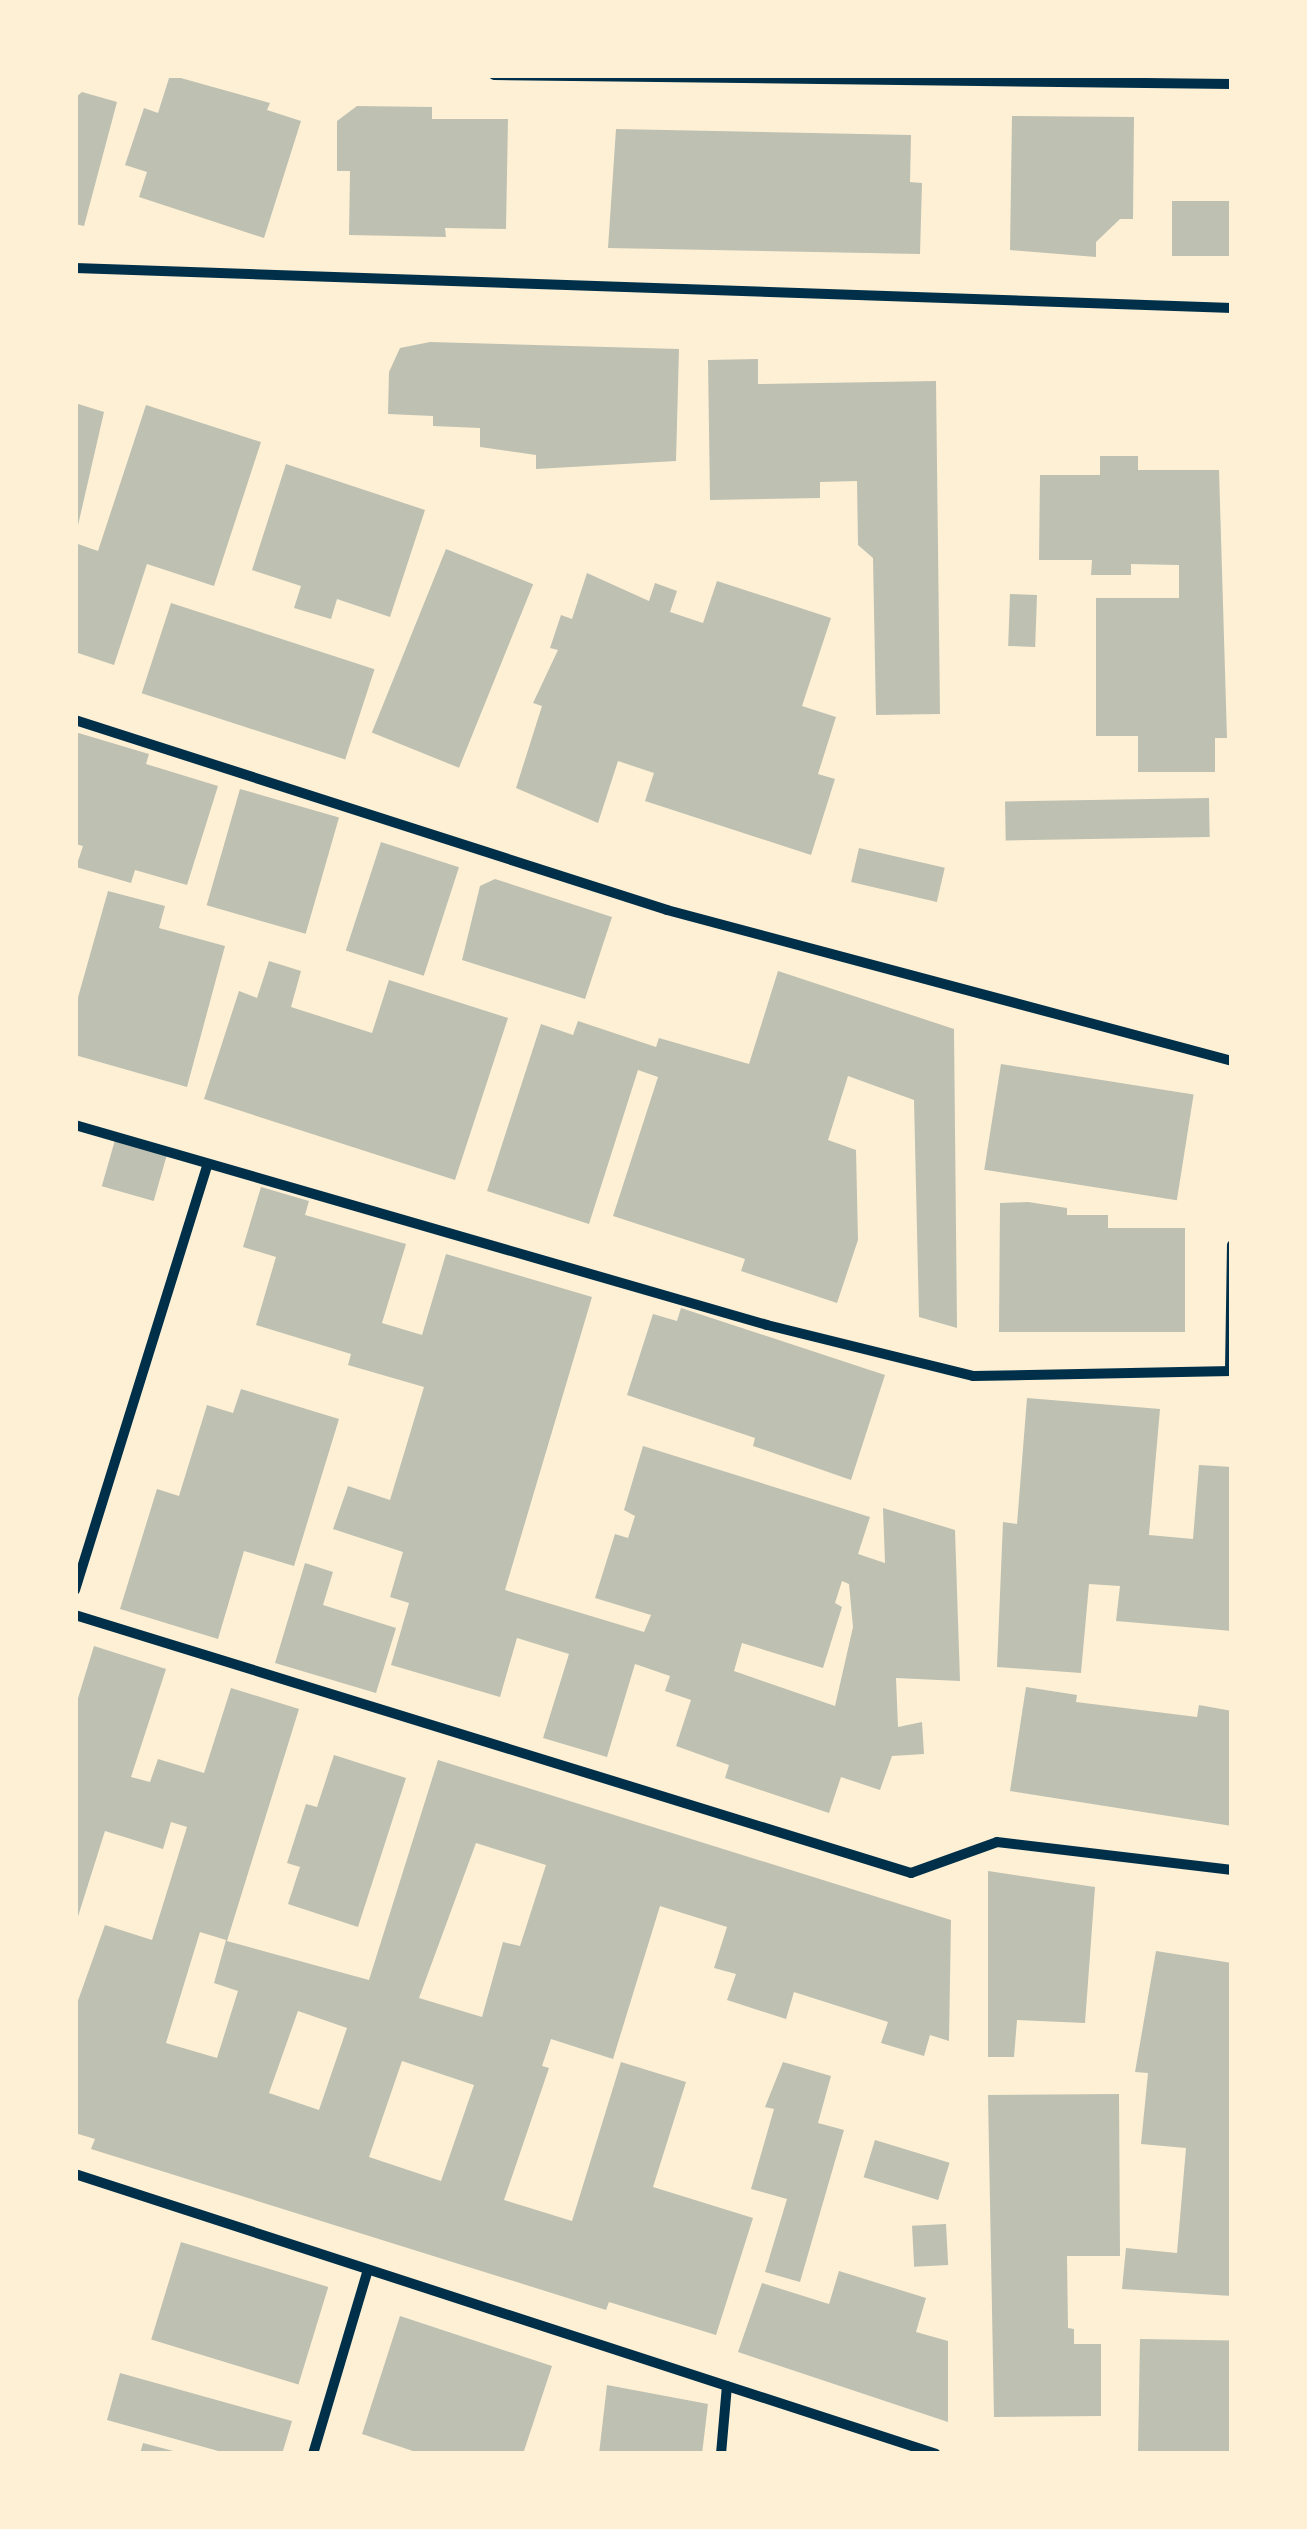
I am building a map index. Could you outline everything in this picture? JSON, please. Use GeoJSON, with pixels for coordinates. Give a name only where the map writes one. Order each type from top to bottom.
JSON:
{"type":"FeatureCollection","features":[{"type":"Feature","properties":{"kind":"street"},"geometry":{"type":"LineString","coordinates":[[494,75],[1232,84]]}},
{"type":"Feature","properties":{"kind":"street"},"geometry":{"type":"LineString","coordinates":[[75,268],[1232,308]]}},
{"type":"Feature","properties":{"kind":"street"},"geometry":{"type":"LineString","coordinates":[[75,720],[667,910],[1232,1061]]}},
{"type":"Feature","properties":{"kind":"street"},"geometry":{"type":"LineString","coordinates":[[75,1125],[766,1326],[972,1376],[1231,1371],[1232,1245]]}},
{"type":"Feature","properties":{"kind":"street"},"geometry":{"type":"LineString","coordinates":[[75,1590],[207,1165]]}},
{"type":"Feature","properties":{"kind":"street"},"geometry":{"type":"LineString","coordinates":[[75,1615],[911,1874],[997,1842],[1232,1870]]}},
{"type":"Feature","properties":{"kind":"street"},"geometry":{"type":"LineString","coordinates":[[75,2174],[936,2454]]}},
{"type":"Feature","properties":{"kind":"street"},"geometry":{"type":"LineString","coordinates":[[314,2454],[368,2270]]}},
{"type":"Feature","properties":{"kind":"street"},"geometry":{"type":"LineString","coordinates":[[721,2454],[727,2386]]}},
{"type":"Feature","properties":{"kind":"building"},"geometry":{"type":"Polygon","coordinates":[[[170,75],[270,103],[267,110],[301,121],[264,238],[139,197],[147,172],[125,165],[144,108],[158,113],[170,75]]]}},
{"type":"Feature","properties":{"kind":"building"},"geometry":{"type":"Polygon","coordinates":[[[82,92],[117,102],[84,226],[75,224],[75,98],[82,92]]]}},
{"type":"Feature","properties":{"kind":"building"},"geometry":{"type":"Polygon","coordinates":[[[357,106],[432,107],[432,119],[508,119],[506,229],[445,228],[446,237],[349,235],[350,171],[337,171],[337,121],[357,106]]]}},
{"type":"Feature","properties":{"kind":"building"},"geometry":{"type":"Polygon","coordinates":[[[1012,116],[1134,117],[1133,219],[1120,219],[1096,242],[1096,257],[1010,250],[1012,116]]]}},
{"type":"Feature","properties":{"kind":"building"},"geometry":{"type":"Polygon","coordinates":[[[616,129],[911,135],[910,182],[922,183],[920,254],[608,248],[616,129]]]}},
{"type":"Feature","properties":{"kind":"building"},"geometry":{"type":"Polygon","coordinates":[[[1172,201],[1230,201],[1230,256],[1172,256],[1172,201]]]}},
{"type":"Feature","properties":{"kind":"building"},"geometry":{"type":"Polygon","coordinates":[[[430,342],[679,349],[676,461],[536,469],[536,455],[480,447],[480,428],[433,426],[433,416],[388,414],[389,372],[400,348],[430,342]]]}},
{"type":"Feature","properties":{"kind":"building"},"geometry":{"type":"Polygon","coordinates":[[[758,359],[758,384],[936,381],[940,714],[876,715],[873,558],[858,545],[857,481],[820,482],[820,498],[710,500],[708,360],[758,359]]]}},
{"type":"Feature","properties":{"kind":"building"},"geometry":{"type":"Polygon","coordinates":[[[75,403],[104,412],[76,534],[75,534],[75,403]]]}},
{"type":"Feature","properties":{"kind":"building"},"geometry":{"type":"Polygon","coordinates":[[[146,405],[261,442],[214,586],[147,564],[114,665],[75,652],[75,543],[98,551],[146,405]]]}},
{"type":"Feature","properties":{"kind":"building"},"geometry":{"type":"Polygon","coordinates":[[[1100,456],[1138,456],[1138,470],[1219,470],[1227,738],[1215,738],[1215,772],[1138,772],[1138,736],[1096,736],[1096,598],[1179,598],[1179,565],[1131,564],[1131,575],[1091,575],[1092,560],[1039,560],[1040,475],[1100,475],[1100,456]]]}},
{"type":"Feature","properties":{"kind":"building"},"geometry":{"type":"Polygon","coordinates":[[[286,464],[425,510],[390,617],[337,599],[331,619],[294,608],[301,586],[252,570],[286,464]]]}},
{"type":"Feature","properties":{"kind":"building"},"geometry":{"type":"Polygon","coordinates":[[[446,549],[533,584],[459,768],[372,733],[446,549]]]}},
{"type":"Feature","properties":{"kind":"building"},"geometry":{"type":"Polygon","coordinates":[[[587,573],[649,601],[655,583],[677,591],[670,612],[703,623],[717,581],[831,618],[802,706],[836,717],[818,774],[835,779],[811,855],[645,801],[654,773],[618,761],[598,823],[516,788],[542,706],[533,703],[558,650],[550,648],[561,615],[572,619],[587,573]]]}},
{"type":"Feature","properties":{"kind":"building"},"geometry":{"type":"Polygon","coordinates":[[[1010,594],[1037,595],[1035,647],[1008,646],[1010,594]]]}},
{"type":"Feature","properties":{"kind":"building"},"geometry":{"type":"Polygon","coordinates":[[[171,603],[375,669],[345,759],[142,693],[171,603]]]}},
{"type":"Feature","properties":{"kind":"building"},"geometry":{"type":"Polygon","coordinates":[[[75,732],[149,754],[146,764],[218,786],[187,885],[135,870],[131,883],[76,867],[83,846],[75,844],[75,732]]]}},
{"type":"Feature","properties":{"kind":"building"},"geometry":{"type":"Polygon","coordinates":[[[240,789],[339,817],[306,934],[207,905],[240,789]]]}},
{"type":"Feature","properties":{"kind":"building"},"geometry":{"type":"Polygon","coordinates":[[[1209,798],[1210,837],[1006,841],[1005,802],[1209,798]]]}},
{"type":"Feature","properties":{"kind":"building"},"geometry":{"type":"Polygon","coordinates":[[[381,842],[459,867],[424,976],[346,950],[381,842]]]}},
{"type":"Feature","properties":{"kind":"building"},"geometry":{"type":"Polygon","coordinates":[[[859,848],[945,868],[937,902],[851,882],[859,848]]]}},
{"type":"Feature","properties":{"kind":"building"},"geometry":{"type":"Polygon","coordinates":[[[495,879],[612,917],[585,999],[462,960],[480,886],[495,879]]]}},
{"type":"Feature","properties":{"kind":"building"},"geometry":{"type":"Polygon","coordinates":[[[108,891],[165,906],[159,928],[225,946],[187,1087],[75,1055],[75,1008],[108,891]]]}},
{"type":"Feature","properties":{"kind":"building"},"geometry":{"type":"Polygon","coordinates":[[[269,961],[301,971],[291,1007],[372,1033],[389,980],[508,1018],[455,1180],[204,1099],[239,991],[257,998],[269,961]]]}},
{"type":"Feature","properties":{"kind":"building"},"geometry":{"type":"Polygon","coordinates":[[[778,971],[954,1029],[957,1328],[919,1317],[914,1100],[848,1076],[828,1140],[856,1150],[858,1240],[837,1303],[741,1271],[745,1259],[613,1216],[658,1077],[638,1070],[589,1224],[487,1191],[541,1024],[573,1035],[578,1021],[656,1047],[659,1038],[749,1064],[778,971]]]}},
{"type":"Feature","properties":{"kind":"building"},"geometry":{"type":"Polygon","coordinates":[[[1001,1064],[1194,1095],[1177,1200],[984,1170],[1001,1064]]]}},
{"type":"Feature","properties":{"kind":"building"},"geometry":{"type":"Polygon","coordinates":[[[115,1140],[167,1155],[154,1201],[102,1186],[115,1140]]]}},
{"type":"Feature","properties":{"kind":"building"},"geometry":{"type":"Polygon","coordinates":[[[261,1187],[309,1201],[305,1215],[406,1244],[382,1323],[422,1335],[446,1254],[592,1297],[505,1590],[644,1632],[651,1615],[595,1598],[615,1534],[628,1538],[635,1516],[624,1510],[643,1446],[870,1517],[858,1554],[885,1563],[883,1508],[955,1530],[960,1681],[896,1678],[898,1727],[922,1722],[924,1754],[892,1756],[880,1790],[841,1777],[829,1813],[725,1778],[729,1765],[676,1746],[691,1700],[665,1691],[670,1676],[635,1664],[607,1757],[543,1738],[569,1654],[517,1638],[500,1697],[391,1665],[409,1603],[390,1597],[403,1552],[333,1529],[348,1486],[390,1500],[424,1387],[348,1365],[351,1354],[256,1325],[276,1257],[243,1247],[261,1187]],[[842,1581],[835,1603],[842,1607],[823,1668],[742,1643],[734,1671],[835,1706],[853,1627],[849,1584],[842,1581]]]}},
{"type":"Feature","properties":{"kind":"building"},"geometry":{"type":"Polygon","coordinates":[[[1028,1202],[1067,1208],[1067,1215],[1108,1215],[1108,1228],[1185,1228],[1185,1332],[999,1332],[1000,1203],[1028,1202]]]}},
{"type":"Feature","properties":{"kind":"building"},"geometry":{"type":"Polygon","coordinates":[[[681,1308],[885,1375],[851,1480],[753,1446],[755,1438],[627,1395],[653,1314],[677,1321],[681,1308]]]}},
{"type":"Feature","properties":{"kind":"building"},"geometry":{"type":"Polygon","coordinates":[[[241,1389],[339,1419],[294,1566],[244,1551],[218,1639],[120,1609],[157,1489],[179,1496],[207,1405],[233,1413],[241,1389]]]}},
{"type":"Feature","properties":{"kind":"building"},"geometry":{"type":"Polygon","coordinates":[[[1027,1398],[1160,1409],[1149,1535],[1193,1539],[1199,1465],[1232,1467],[1232,1631],[1116,1621],[1120,1586],[1089,1584],[1081,1673],[997,1667],[1003,1522],[1017,1524],[1027,1398]]]}},
{"type":"Feature","properties":{"kind":"building"},"geometry":{"type":"Polygon","coordinates":[[[305,1563],[333,1572],[323,1605],[396,1628],[376,1693],[275,1663],[305,1563]]]}},
{"type":"Feature","properties":{"kind":"building"},"geometry":{"type":"Polygon","coordinates":[[[94,1646],[166,1669],[131,1777],[150,1782],[158,1759],[204,1773],[231,1688],[299,1709],[227,1941],[369,1980],[438,1760],[951,1920],[949,2041],[930,2035],[924,2056],[881,2043],[888,2022],[794,1992],[786,2019],[727,2000],[736,1974],[714,1968],[727,1927],[660,1906],[613,2059],[551,2039],[542,2066],[549,2068],[504,2200],[572,2221],[621,2062],[686,2082],[653,2187],[753,2218],[716,2335],[609,2302],[606,2310],[91,2149],[95,2139],[75,2133],[75,2009],[105,1925],[152,1940],[187,1827],[171,1822],[163,1849],[105,1831],[75,1926],[75,1708],[94,1646]],[[476,1843],[419,1998],[482,2017],[503,1942],[520,1946],[546,1865],[476,1843]],[[200,1932],[166,2043],[217,2058],[238,1991],[214,1983],[226,1940],[200,1932]],[[298,2011],[269,2093],[319,2110],[347,2028],[298,2011]],[[402,2061],[369,2157],[441,2181],[474,2085],[402,2061]]]}},
{"type":"Feature","properties":{"kind":"building"},"geometry":{"type":"Polygon","coordinates":[[[1026,1687],[1077,1695],[1076,1702],[1197,1717],[1199,1705],[1232,1711],[1232,1826],[1010,1791],[1026,1687]]]}},
{"type":"Feature","properties":{"kind":"building"},"geometry":{"type":"Polygon","coordinates":[[[334,1755],[406,1778],[358,1927],[288,1904],[300,1867],[287,1863],[306,1804],[317,1807],[334,1755]]]}},
{"type":"Feature","properties":{"kind":"building"},"geometry":{"type":"Polygon","coordinates":[[[988,1871],[1095,1887],[1085,2023],[1017,2020],[1014,2057],[988,2057],[988,1871]]]}},
{"type":"Feature","properties":{"kind":"building"},"geometry":{"type":"Polygon","coordinates":[[[1156,1951],[1232,1963],[1232,2296],[1122,2289],[1126,2248],[1177,2253],[1186,2148],[1141,2144],[1148,2073],[1135,2072],[1156,1951]]]}},
{"type":"Feature","properties":{"kind":"building"},"geometry":{"type":"Polygon","coordinates":[[[783,2062],[831,2076],[818,2123],[844,2130],[800,2282],[765,2272],[787,2199],[751,2189],[774,2109],[765,2107],[783,2062]]]}},
{"type":"Feature","properties":{"kind":"building"},"geometry":{"type":"Polygon","coordinates":[[[1119,2094],[1120,2256],[1067,2256],[1068,2328],[1074,2329],[1074,2344],[1101,2344],[1101,2416],[994,2417],[988,2095],[1119,2094]]]}},
{"type":"Feature","properties":{"kind":"building"},"geometry":{"type":"Polygon","coordinates":[[[875,2140],[950,2163],[938,2200],[864,2177],[875,2140]]]}},
{"type":"Feature","properties":{"kind":"building"},"geometry":{"type":"Polygon","coordinates":[[[946,2224],[948,2265],[914,2267],[912,2226],[946,2224]]]}},
{"type":"Feature","properties":{"kind":"building"},"geometry":{"type":"Polygon","coordinates":[[[181,2242],[328,2287],[298,2385],[151,2340],[181,2242]]]}},
{"type":"Feature","properties":{"kind":"building"},"geometry":{"type":"Polygon","coordinates":[[[839,2271],[926,2298],[916,2332],[948,2341],[948,2422],[738,2352],[762,2283],[829,2304],[839,2271]]]}},
{"type":"Feature","properties":{"kind":"building"},"geometry":{"type":"Polygon","coordinates":[[[400,2316],[552,2366],[523,2454],[422,2454],[362,2434],[400,2316]]]}},
{"type":"Feature","properties":{"kind":"building"},"geometry":{"type":"Polygon","coordinates":[[[1140,2339],[1232,2341],[1230,2454],[1138,2454],[1140,2339]]]}},
{"type":"Feature","properties":{"kind":"building"},"geometry":{"type":"Polygon","coordinates":[[[120,2373],[292,2421],[282,2454],[229,2454],[107,2420],[120,2373]]]}},
{"type":"Feature","properties":{"kind":"building"},"geometry":{"type":"Polygon","coordinates":[[[607,2385],[708,2404],[702,2454],[599,2454],[607,2385]]]}},
{"type":"Feature","properties":{"kind":"building"},"geometry":{"type":"Polygon","coordinates":[[[143,2443],[181,2453],[181,2454],[140,2454],[143,2443]]]}}]}
